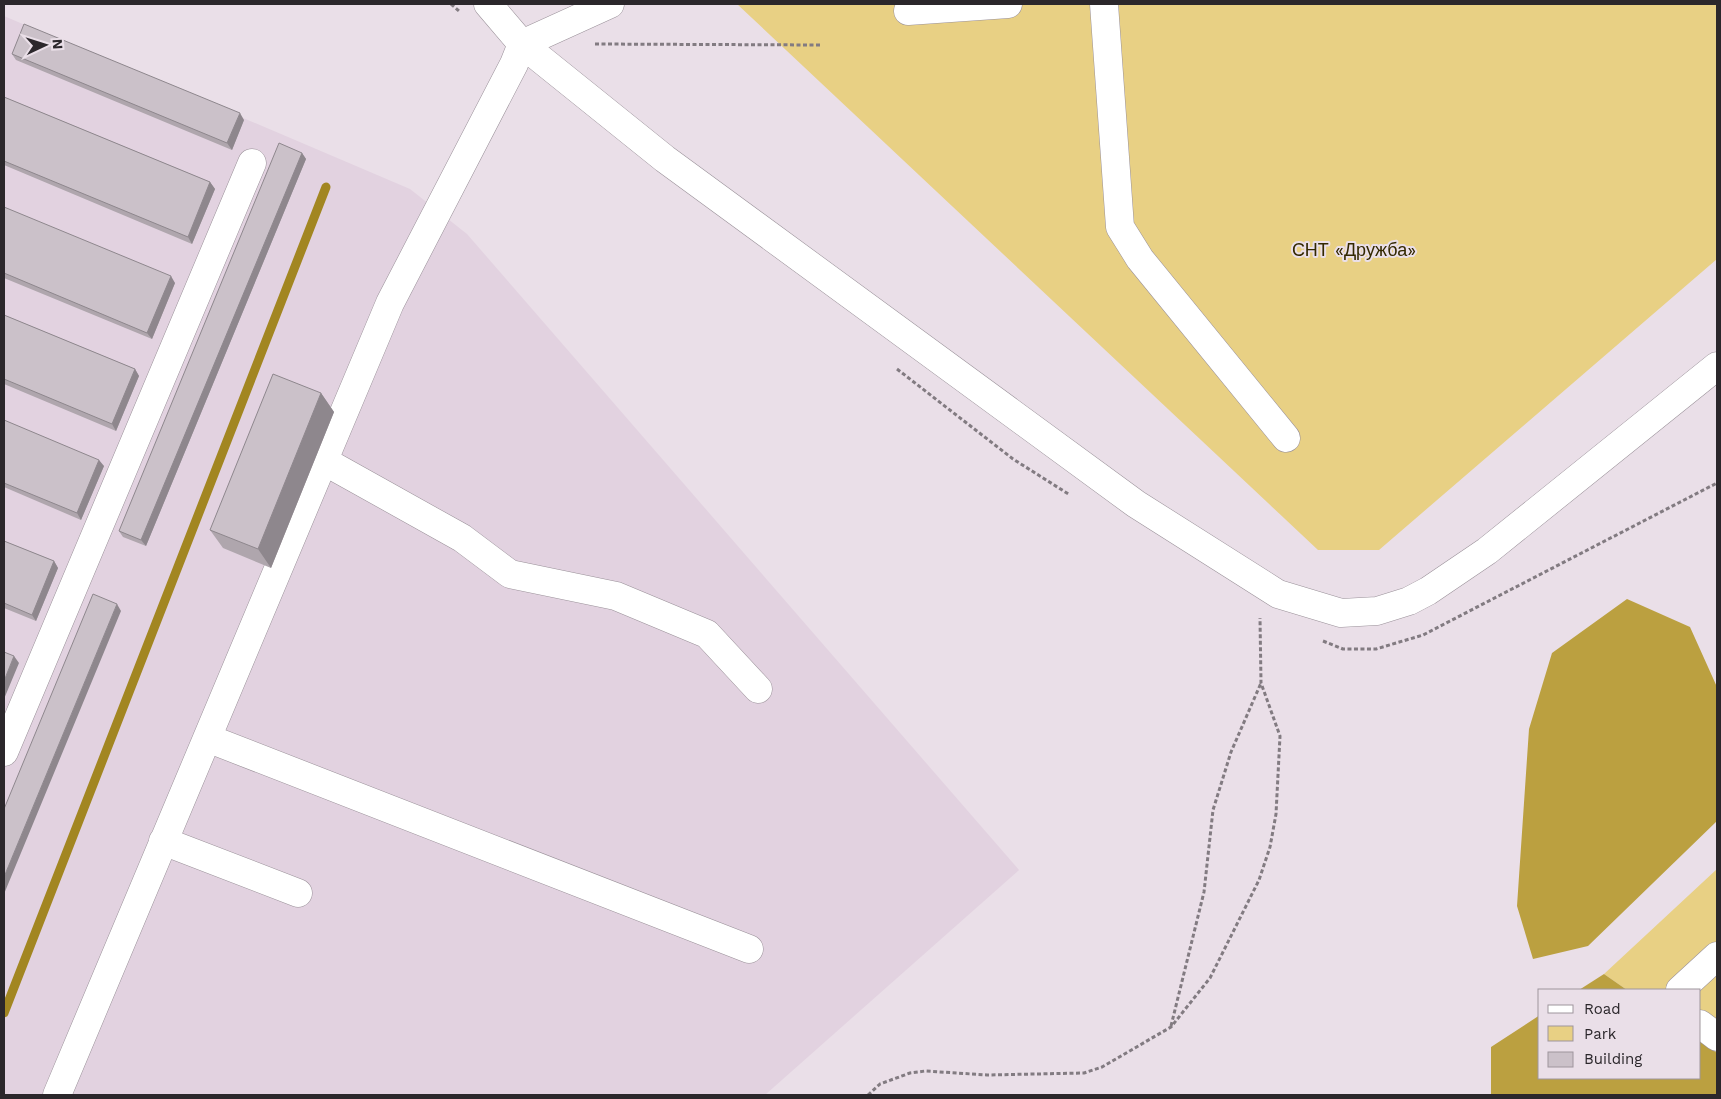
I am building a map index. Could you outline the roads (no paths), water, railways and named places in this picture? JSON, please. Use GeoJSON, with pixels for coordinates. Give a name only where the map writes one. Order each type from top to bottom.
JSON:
{"type":"FeatureCollection","features":[{"type":"Feature","properties":{"kind":"lane"},"geometry":{"type":"LineString","coordinates":[[488,4],[522,44],[665,159],[1136,504],[1278,594],[1340,613],[1377,611],[1409,601],[1428,591],[1487,551],[1717,366]]}},
{"type":"Feature","properties":{"kind":"lane"},"geometry":{"type":"LineString","coordinates":[[57,1095],[390,303],[522,44],[610,4]]}},
{"type":"Feature","properties":{"kind":"lane"},"geometry":{"type":"LineString","coordinates":[[908,11],[1008,4]]}},
{"type":"Feature","properties":{"kind":"lane"},"geometry":{"type":"LineString","coordinates":[[1104,4],[1120,227],[1140,259],[1286,438]]}},
{"type":"Feature","properties":{"kind":"lane"},"geometry":{"type":"LineString","coordinates":[[4,752],[252,162]]}},
{"type":"Feature","properties":{"kind":"lane"},"geometry":{"type":"LineString","coordinates":[[324,461],[462,538],[510,574],[616,596],[707,634],[758,689]]}},
{"type":"Feature","properties":{"kind":"lane"},"geometry":{"type":"LineString","coordinates":[[206,738],[750,949]]}},
{"type":"Feature","properties":{"kind":"lane"},"geometry":{"type":"LineString","coordinates":[[163,841],[298,893]]}},
{"type":"Feature","properties":{"kind":"lane"},"geometry":{"type":"LineString","coordinates":[[1681,989],[1717,956]]}},
{"type":"Feature","properties":{"kind":"lane"},"geometry":{"type":"LineString","coordinates":[[1701,1025],[1717,1037]]}},
{"type":"Feature","properties":{"kind":"waterway"},"geometry":{"type":"LineString","coordinates":[[4,1013],[326,187]]}},
{"type":"Feature","properties":{"kind":"park label","name":"СНТ «Дружба»"},"geometry":{"type":"Point","coordinates":[1354,249]}}]}
